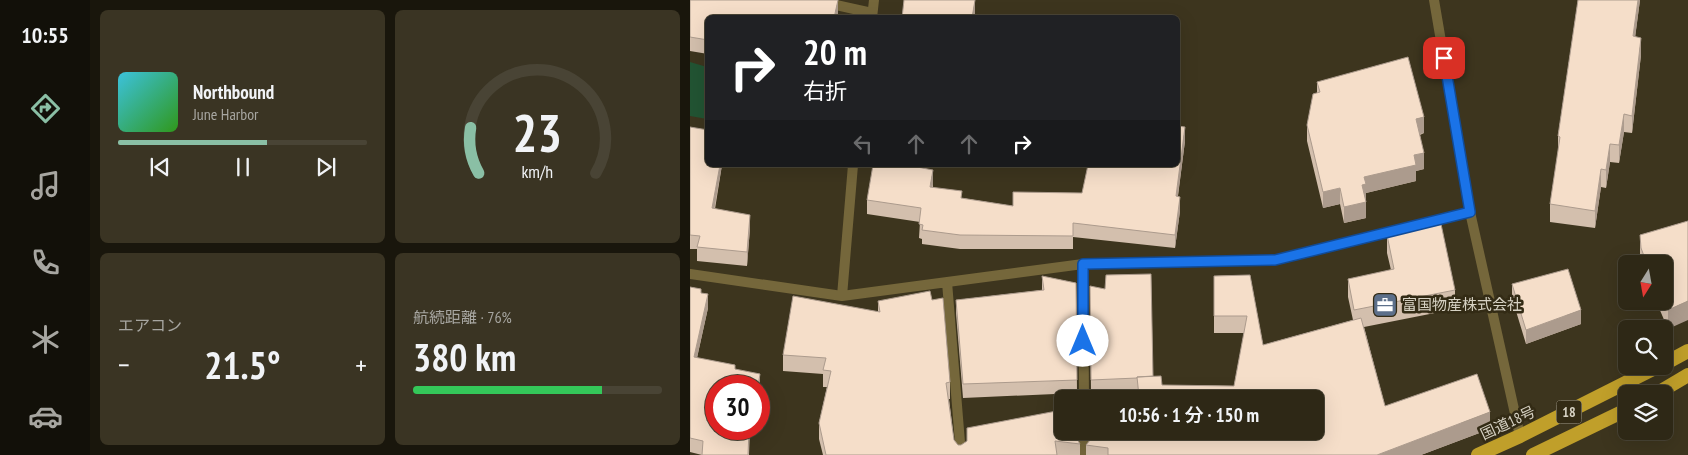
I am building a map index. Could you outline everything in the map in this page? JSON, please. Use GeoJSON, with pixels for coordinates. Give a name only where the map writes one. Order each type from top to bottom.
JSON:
{"type":"FeatureCollection","features":[{"type":"Feature","properties":{"kind":"highway"},"geometry":{"type":"LineString","coordinates":[[1673,359],[1688,351]]}},
{"type":"Feature","properties":{"kind":"highway","name":"国道18号"},"geometry":{"type":"LineString","coordinates":[[1478,455],[1641,375]]}},
{"type":"Feature","properties":{"kind":"highway"},"geometry":{"type":"LineString","coordinates":[[1672,385],[1688,376]]}},
{"type":"Feature","properties":{"kind":"highway","name":"18"},"geometry":{"type":"LineString","coordinates":[[1533,455],[1618,414]]}},
{"type":"Feature","properties":{"kind":"street"},"geometry":{"type":"LineString","coordinates":[[814,0],[872,15],[874,0]]}},
{"type":"Feature","properties":{"kind":"street"},"geometry":{"type":"LineString","coordinates":[[1434,0],[1470,212],[1520,436]]}},
{"type":"Feature","properties":{"kind":"street"},"geometry":{"type":"LineString","coordinates":[[842,296],[853,167]]}},
{"type":"Feature","properties":{"kind":"street"},"geometry":{"type":"LineString","coordinates":[[690,274],[842,296],[1083,264],[1275,260],[1470,212]]}},
{"type":"Feature","properties":{"kind":"street"},"geometry":{"type":"LineString","coordinates":[[1083,264],[1084,390]]}},
{"type":"Feature","properties":{"kind":"street"},"geometry":{"type":"LineString","coordinates":[[947,282],[961,455]]}},
{"type":"Feature","properties":{"kind":"street"},"geometry":{"type":"LineString","coordinates":[[1084,440],[1084,455]]}},
{"type":"Feature","properties":{"kind":"green space"},"geometry":{"type":"Polygon","coordinates":[[[690,62],[705,66],[705,119],[690,116],[690,62]]]}},
{"type":"Feature","properties":{"kind":"building"},"geometry":{"type":"Polygon","coordinates":[[[690,0],[838,0],[835,15],[705,15],[705,40],[690,37],[690,0]]]}},
{"type":"Feature","properties":{"kind":"building"},"geometry":{"type":"Polygon","coordinates":[[[904,0],[975,0],[972,15],[902,15],[904,0]]]}},
{"type":"Feature","properties":{"kind":"building"},"geometry":{"type":"Polygon","coordinates":[[[1578,0],[1638,0],[1633,36],[1641,38],[1632,116],[1624,114],[1619,145],[1610,144],[1606,170],[1601,169],[1595,211],[1550,204],[1578,0]]]}},
{"type":"Feature","properties":{"kind":"building"},"geometry":{"type":"Polygon","coordinates":[[[1408,57],[1424,117],[1416,119],[1424,153],[1414,155],[1416,165],[1364,177],[1366,184],[1362,185],[1366,202],[1344,207],[1340,188],[1323,192],[1307,125],[1313,94],[1320,92],[1317,82],[1408,57]]]}},
{"type":"Feature","properties":{"kind":"building"},"geometry":{"type":"Polygon","coordinates":[[[1180,126],[1185,127],[1180,165],[1180,126]]]}},
{"type":"Feature","properties":{"kind":"building"},"geometry":{"type":"Polygon","coordinates":[[[690,127],[705,130],[705,167],[720,167],[712,208],[750,215],[747,252],[697,247],[700,236],[690,235],[690,127]]]}},
{"type":"Feature","properties":{"kind":"building"},"geometry":{"type":"Polygon","coordinates":[[[873,167],[917,167],[933,170],[930,187],[962,191],[961,198],[1013,206],[1013,192],[1082,193],[1088,167],[1180,167],[1176,196],[1180,197],[1175,235],[1073,223],[1073,236],[960,235],[922,230],[923,225],[919,224],[921,208],[867,200],[873,167]]]}},
{"type":"Feature","properties":{"kind":"building"},"geometry":{"type":"Polygon","coordinates":[[[1688,221],[1688,301],[1673,308],[1673,255],[1644,255],[1640,235],[1688,221]]]}},
{"type":"Feature","properties":{"kind":"building"},"geometry":{"type":"Polygon","coordinates":[[[1441,224],[1455,290],[1354,310],[1348,279],[1394,269],[1387,235],[1441,224]]]}},
{"type":"Feature","properties":{"kind":"building"},"geometry":{"type":"Polygon","coordinates":[[[1568,269],[1581,310],[1526,330],[1512,284],[1568,269]]]}},
{"type":"Feature","properties":{"kind":"building"},"geometry":{"type":"Polygon","coordinates":[[[1151,274],[1153,376],[1091,380],[1090,286],[1105,289],[1106,275],[1151,274]]]}},
{"type":"Feature","properties":{"kind":"building"},"geometry":{"type":"Polygon","coordinates":[[[1250,275],[1263,345],[1361,318],[1385,406],[1477,374],[1490,412],[1377,455],[1108,455],[1108,448],[1086,445],[1090,440],[1324,440],[1324,390],[1138,390],[1137,377],[1161,376],[1162,385],[1234,386],[1247,316],[1214,316],[1214,276],[1250,275]]]}},
{"type":"Feature","properties":{"kind":"building"},"geometry":{"type":"Polygon","coordinates":[[[1042,276],[1076,283],[1077,380],[963,384],[956,300],[1044,290],[1042,276]]]}},
{"type":"Feature","properties":{"kind":"building"},"geometry":{"type":"Polygon","coordinates":[[[690,287],[701,289],[701,293],[708,294],[694,357],[735,365],[735,369],[760,374],[705,375],[705,440],[749,440],[748,455],[702,455],[703,441],[690,438],[690,287]]]}},
{"type":"Feature","properties":{"kind":"building"},"geometry":{"type":"Polygon","coordinates":[[[930,291],[932,300],[943,298],[950,382],[946,383],[954,440],[958,445],[967,441],[967,428],[1054,412],[1054,440],[1078,440],[1080,444],[1055,441],[1057,455],[826,455],[819,423],[831,371],[823,370],[826,358],[783,355],[793,296],[880,312],[878,301],[930,291]]]}},
{"type":"Feature","properties":{"kind":"place","name":"富国物産株式会社"},"geometry":{"type":"Point","coordinates":[1385,305]}},
{"type":"Feature","properties":{"kind":"route"},"geometry":{"type":"LineString","coordinates":[[1083,341],[1083,264],[1275,260],[1470,212],[1444,58]]}}]}
